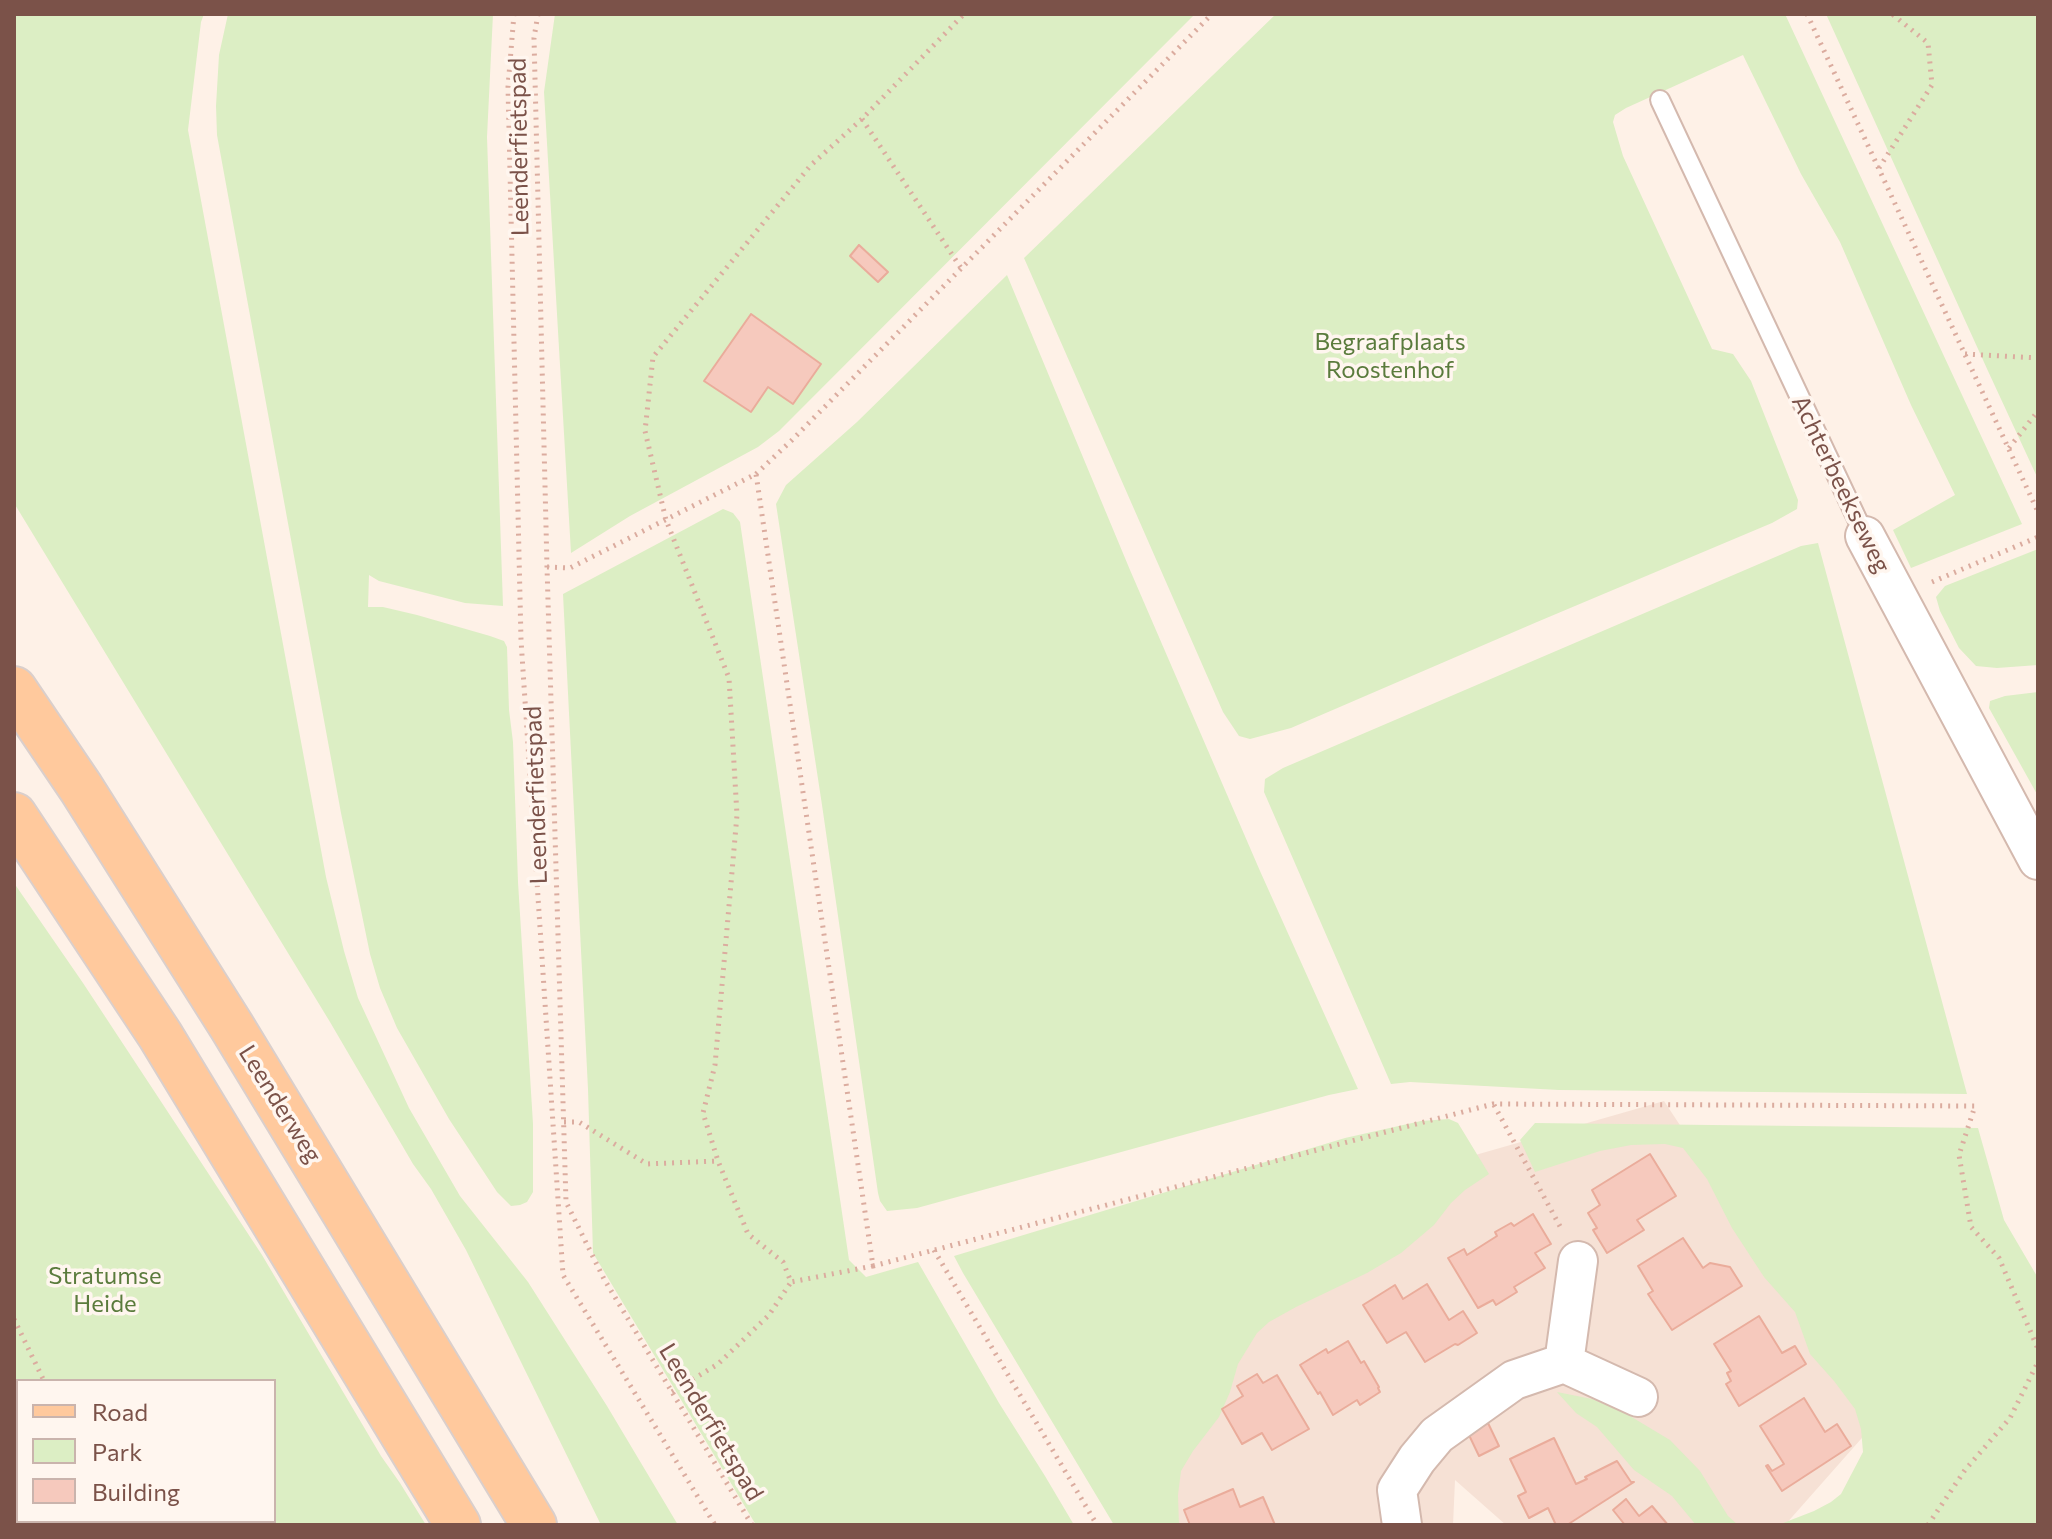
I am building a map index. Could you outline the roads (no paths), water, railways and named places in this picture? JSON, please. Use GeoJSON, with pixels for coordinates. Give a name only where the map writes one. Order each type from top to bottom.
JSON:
{"type":"FeatureCollection","features":[{"type":"Feature","properties":{"kind":"main road","name":"Leenderweg"},"geometry":{"type":"LineString","coordinates":[[14,689],[81,788],[232,1027],[534,1525]]}},
{"type":"Feature","properties":{"kind":"main road"},"geometry":{"type":"LineString","coordinates":[[14,815],[160,1035],[458,1525]]}},
{"type":"Feature","properties":{"kind":"street","name":"Achterbeekseweg"},"geometry":{"type":"LineString","coordinates":[[1865,536],[2038,860]]}},
{"type":"Feature","properties":{"kind":"street"},"geometry":{"type":"LineString","coordinates":[[1564,1363],[1578,1261]]}},
{"type":"Feature","properties":{"kind":"street"},"geometry":{"type":"LineString","coordinates":[[1402,1525],[1397,1490],[1417,1459],[1437,1435],[1514,1380],[1564,1363],[1638,1397]]}},
{"type":"Feature","properties":{"kind":"lane","name":"Achterbeekseweg"},"geometry":{"type":"LineString","coordinates":[[1660,100],[1865,536]]}},
{"type":"Feature","properties":{"kind":"park label","name":"Begraafplaats Roostenhof"},"geometry":{"type":"Point","coordinates":[1390,356]}},
{"type":"Feature","properties":{"kind":"park label","name":"Stratumse Heide"},"geometry":{"type":"Point","coordinates":[105,1290]}}]}
